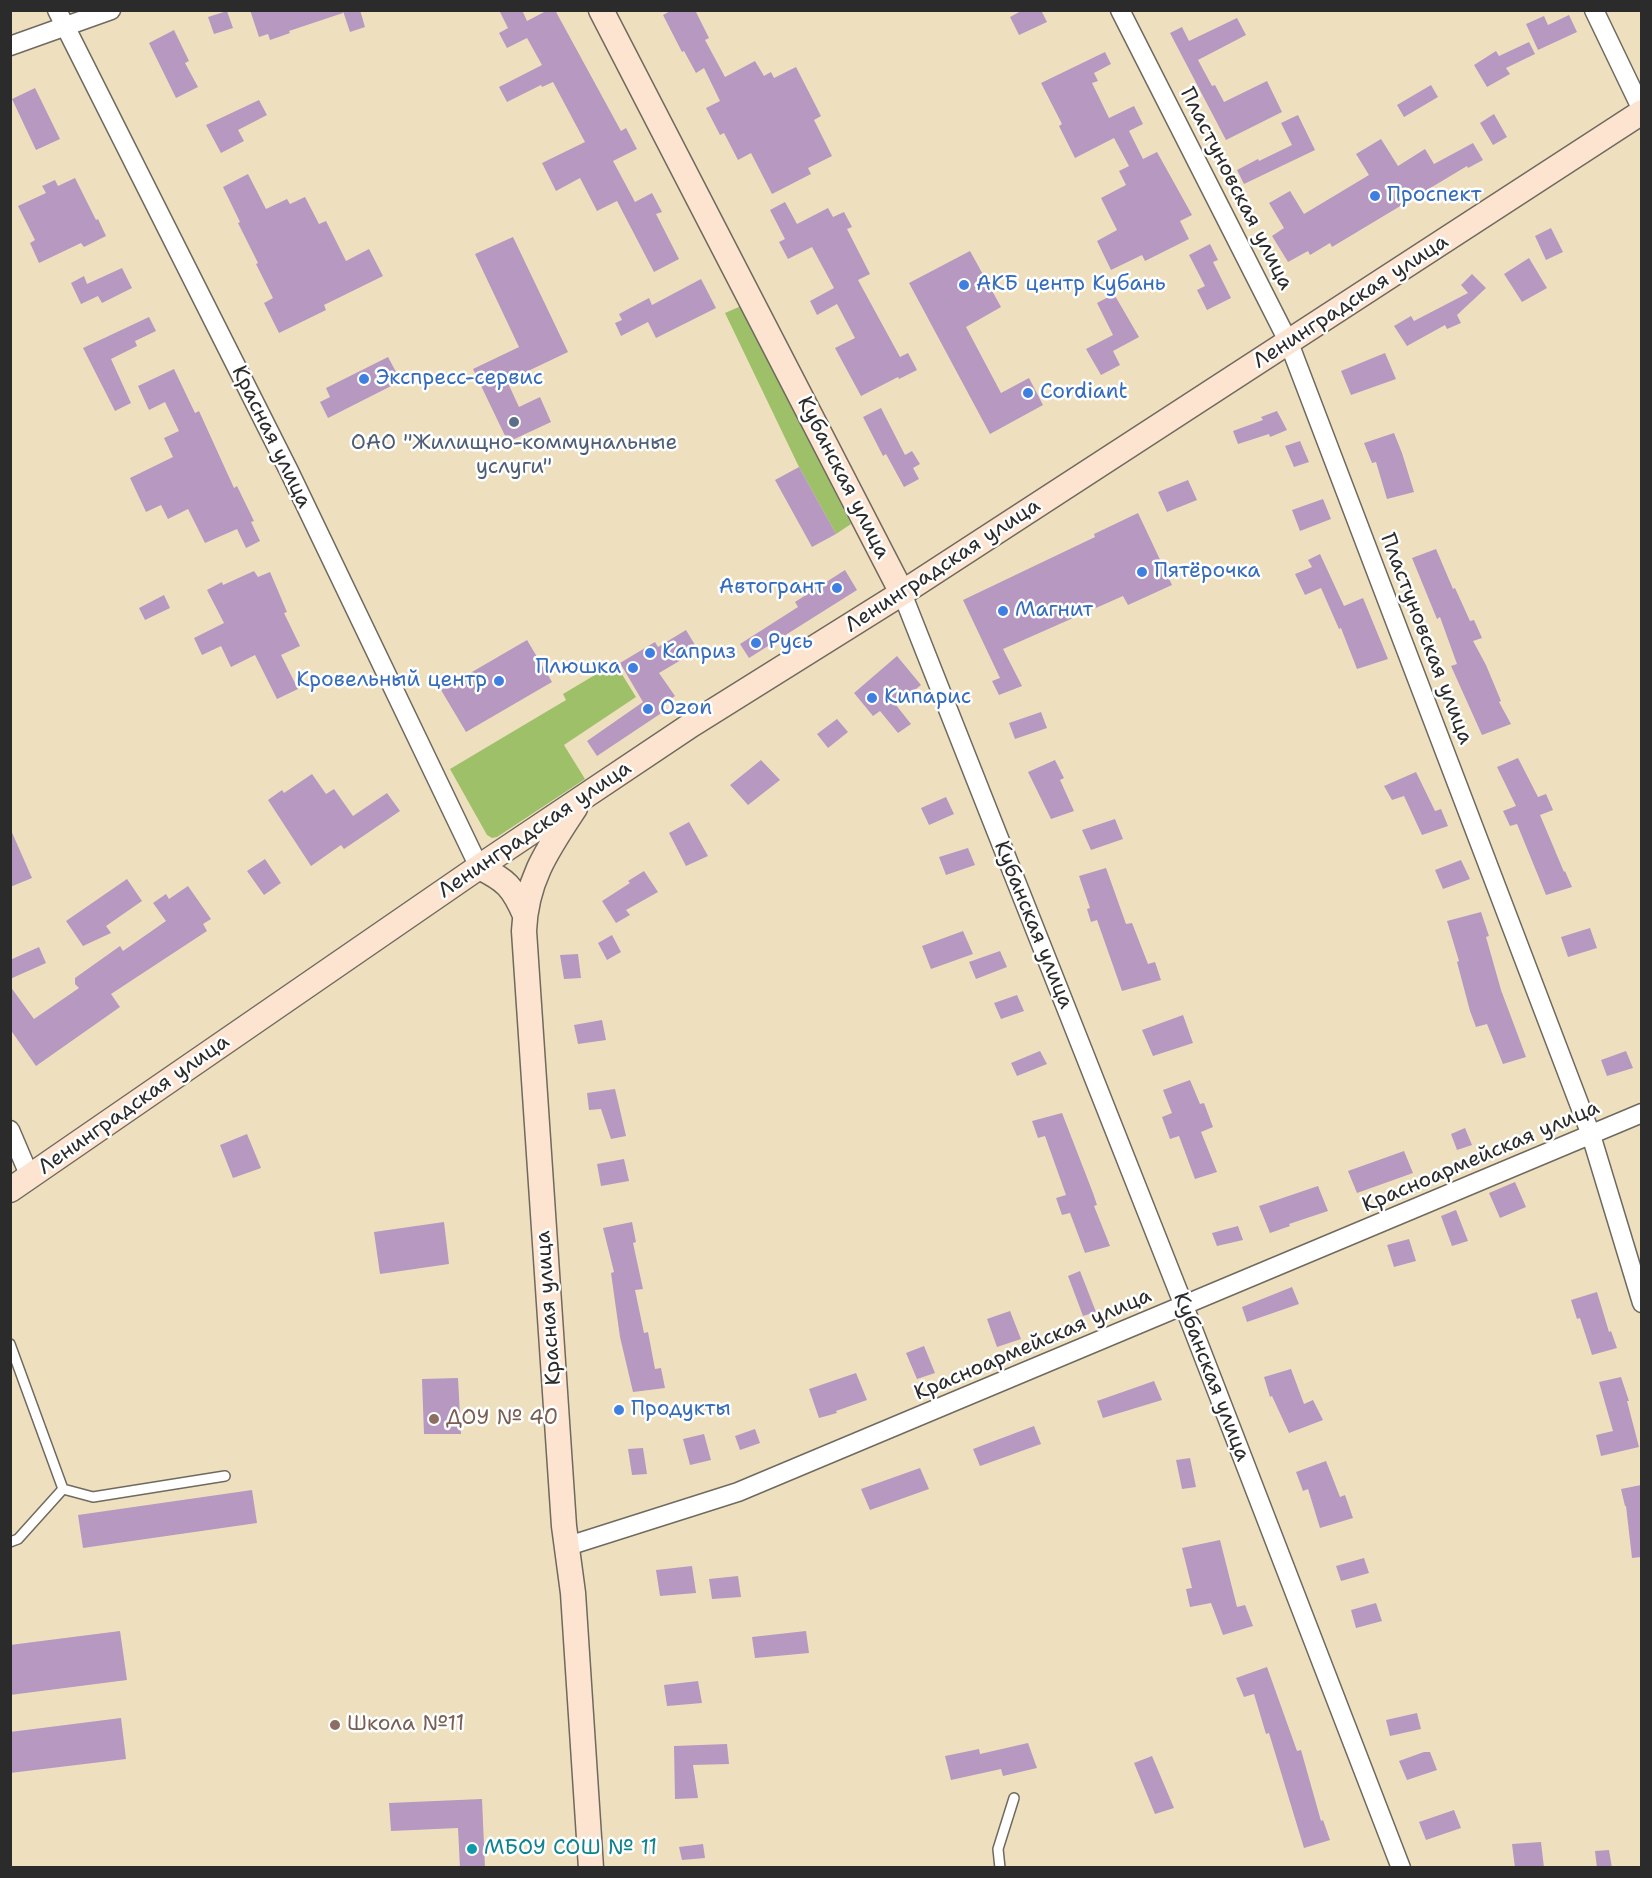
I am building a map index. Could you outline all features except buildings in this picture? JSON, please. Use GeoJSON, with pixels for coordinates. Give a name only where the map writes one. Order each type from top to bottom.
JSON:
{"type":"FeatureCollection","features":[{"type":"Feature","properties":{"kind":"main road","name":"Кубанская улица"},"geometry":{"type":"LineString","coordinates":[[601,10],[902,593]]}},
{"type":"Feature","properties":{"kind":"main road","name":"Ленинградская улица"},"geometry":{"type":"LineString","coordinates":[[20,1183],[479,867],[691,725],[902,593],[1289,343],[1641,111]]}},
{"type":"Feature","properties":{"kind":"main road","name":"Красная улица"},"geometry":{"type":"LineString","coordinates":[[582,798],[537,871],[525,915],[524,931],[562,1502],[568,1546],[591,1868]]}},
{"type":"Feature","properties":{"kind":"main road"},"geometry":{"type":"LineString","coordinates":[[479,867],[506,882],[516,894],[525,915]]}},
{"type":"Feature","properties":{"kind":"street"},"geometry":{"type":"LineString","coordinates":[[10,46],[61,18],[111,10]]}},
{"type":"Feature","properties":{"kind":"street","name":"Пластуновская улица"},"geometry":{"type":"LineString","coordinates":[[1120,10],[1289,343],[1591,1136],[1641,1303]]}},
{"type":"Feature","properties":{"kind":"street"},"geometry":{"type":"LineString","coordinates":[[1594,10],[1641,111]]}},
{"type":"Feature","properties":{"kind":"street","name":"Красная улица"},"geometry":{"type":"LineString","coordinates":[[61,18],[289,471],[479,867]]}},
{"type":"Feature","properties":{"kind":"street","name":"Кубанская улица"},"geometry":{"type":"LineString","coordinates":[[902,593],[1184,1306],[1401,1868]]}},
{"type":"Feature","properties":{"kind":"street","name":"Красноармейская улица"},"geometry":{"type":"LineString","coordinates":[[568,1546],[738,1492],[1591,1136],[1641,1113]]}},
{"type":"Feature","properties":{"kind":"street"},"geometry":{"type":"LineString","coordinates":[[10,1130],[20,1183]]}},
{"type":"Feature","properties":{"kind":"lane"},"geometry":{"type":"LineString","coordinates":[[10,1344],[63,1489]]}},
{"type":"Feature","properties":{"kind":"lane"},"geometry":{"type":"LineString","coordinates":[[63,1489],[93,1497],[225,1476]]}},
{"type":"Feature","properties":{"kind":"lane"},"geometry":{"type":"LineString","coordinates":[[10,1542],[18,1539],[63,1489]]}},
{"type":"Feature","properties":{"kind":"lane"},"geometry":{"type":"LineString","coordinates":[[1000,1868],[998,1849],[1014,1798]]}},
{"type":"Feature","properties":{"kind":"green space"},"geometry":{"type":"Polygon","coordinates":[[[741,306],[851,524],[836,534],[799,467],[725,313],[741,306]]]}},
{"type":"Feature","properties":{"kind":"green space"},"geometry":{"type":"Polygon","coordinates":[[[615,663],[636,697],[564,745],[585,779],[497,837],[492,838],[487,835],[450,769],[566,700],[563,694],[615,663]]]}},
{"type":"Feature","properties":{"kind":"place","name":"Проспект"},"geometry":{"type":"Point","coordinates":[1375,196]}},
{"type":"Feature","properties":{"kind":"place","name":"АКБ центр Кубань"},"geometry":{"type":"Point","coordinates":[964,285]}},
{"type":"Feature","properties":{"kind":"place","name":"Экспресс-сервис"},"geometry":{"type":"Point","coordinates":[364,379]}},
{"type":"Feature","properties":{"kind":"place","name":"Cordiant"},"geometry":{"type":"Point","coordinates":[1028,393]}},
{"type":"Feature","properties":{"kind":"place","name":"ОАО \"Жилищно-коммунальные услуги\""},"geometry":{"type":"Point","coordinates":[514,422]}},
{"type":"Feature","properties":{"kind":"place","name":"Пятёрочка"},"geometry":{"type":"Point","coordinates":[1142,572]}},
{"type":"Feature","properties":{"kind":"place","name":"Автогрант"},"geometry":{"type":"Point","coordinates":[837,588]}},
{"type":"Feature","properties":{"kind":"place","name":"Магнит"},"geometry":{"type":"Point","coordinates":[1003,611]}},
{"type":"Feature","properties":{"kind":"place","name":"Русь"},"geometry":{"type":"Point","coordinates":[756,643]}},
{"type":"Feature","properties":{"kind":"place","name":"Каприз"},"geometry":{"type":"Point","coordinates":[650,653]}},
{"type":"Feature","properties":{"kind":"place","name":"Плюшка"},"geometry":{"type":"Point","coordinates":[633,668]}},
{"type":"Feature","properties":{"kind":"place","name":"Кровельный центр"},"geometry":{"type":"Point","coordinates":[499,681]}},
{"type":"Feature","properties":{"kind":"place","name":"Кипарис"},"geometry":{"type":"Point","coordinates":[872,698]}},
{"type":"Feature","properties":{"kind":"place","name":"Ozon"},"geometry":{"type":"Point","coordinates":[648,709]}},
{"type":"Feature","properties":{"kind":"place","name":"Продукты"},"geometry":{"type":"Point","coordinates":[619,1410]}},
{"type":"Feature","properties":{"kind":"place","name":"ДОУ № 40"},"geometry":{"type":"Point","coordinates":[434,1419]}},
{"type":"Feature","properties":{"kind":"place","name":"Школа №11"},"geometry":{"type":"Point","coordinates":[335,1725]}},
{"type":"Feature","properties":{"kind":"place","name":"МБОУ СОШ № 11"},"geometry":{"type":"Point","coordinates":[472,1849]}}]}
